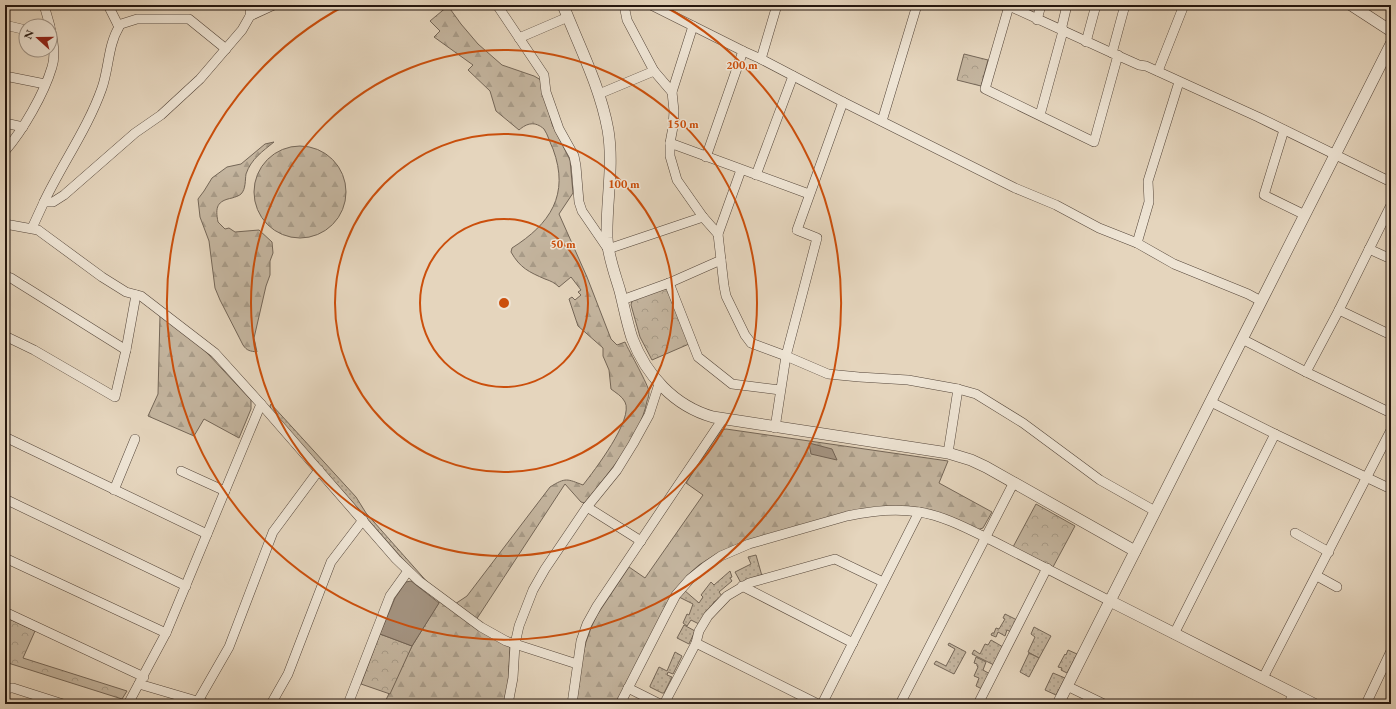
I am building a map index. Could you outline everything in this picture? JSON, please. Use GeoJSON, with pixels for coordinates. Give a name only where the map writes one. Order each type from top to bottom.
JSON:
{"type":"FeatureCollection","features":[{"type":"Feature","properties":{"kind":"street"},"geometry":{"type":"LineString","coordinates":[[44,5],[47,18]]}},
{"type":"Feature","properties":{"kind":"street"},"geometry":{"type":"LineString","coordinates":[[32,228],[44,202],[91,114],[102,87],[114,35],[119,27],[108,5]]}},
{"type":"Feature","properties":{"kind":"street"},"geometry":{"type":"LineString","coordinates":[[44,202],[53,202],[64,195],[135,133],[161,115],[200,79],[242,30],[250,16],[251,5]]}},
{"type":"Feature","properties":{"kind":"street"},"geometry":{"type":"LineString","coordinates":[[250,16],[274,5]]}},
{"type":"Feature","properties":{"kind":"street"},"geometry":{"type":"LineString","coordinates":[[497,5],[544,76],[546,92],[559,129],[574,156],[578,202],[582,211],[608,249]]}},
{"type":"Feature","properties":{"kind":"street"},"geometry":{"type":"LineString","coordinates":[[563,5],[599,94],[608,129],[610,150],[607,229],[608,249],[632,336],[638,352],[659,384],[682,404],[693,410],[722,420],[948,453],[971,460],[1014,482],[1135,551]]}},
{"type":"Feature","properties":{"kind":"street"},"geometry":{"type":"LineString","coordinates":[[624,5],[627,20],[654,71],[672,92]]}},
{"type":"Feature","properties":{"kind":"street"},"geometry":{"type":"LineString","coordinates":[[651,5],[1015,188],[1056,205],[1099,228],[1137,243],[1174,264],[1248,294],[1261,301]]}},
{"type":"Feature","properties":{"kind":"street"},"geometry":{"type":"LineString","coordinates":[[761,59],[777,5]]}},
{"type":"Feature","properties":{"kind":"street"},"geometry":{"type":"LineString","coordinates":[[882,121],[917,5]]}},
{"type":"Feature","properties":{"kind":"street"},"geometry":{"type":"LineString","coordinates":[[1037,20],[1041,5]]}},
{"type":"Feature","properties":{"kind":"street"},"geometry":{"type":"LineString","coordinates":[[1040,115],[1063,31],[1062,26],[1067,5]]}},
{"type":"Feature","properties":{"kind":"street"},"geometry":{"type":"LineString","coordinates":[[1086,42],[1096,5]]}},
{"type":"Feature","properties":{"kind":"street"},"geometry":{"type":"LineString","coordinates":[[1125,5],[1115,54],[1094,142],[985,89],[1008,6],[1037,20],[1063,31],[1086,42],[1115,54],[1139,65],[1158,71],[1391,182]]}},
{"type":"Feature","properties":{"kind":"street"},"geometry":{"type":"LineString","coordinates":[[1158,71],[1184,5]]}},
{"type":"Feature","properties":{"kind":"street"},"geometry":{"type":"LineString","coordinates":[[1351,5],[1391,31]]}},
{"type":"Feature","properties":{"kind":"street"},"geometry":{"type":"LineString","coordinates":[[519,38],[568,17]]}},
{"type":"Feature","properties":{"kind":"street"},"geometry":{"type":"LineString","coordinates":[[118,25],[137,19],[189,19],[226,49]]}},
{"type":"Feature","properties":{"kind":"street"},"geometry":{"type":"LineString","coordinates":[[5,25],[18,28]]}},
{"type":"Feature","properties":{"kind":"street"},"geometry":{"type":"LineString","coordinates":[[692,26],[672,92],[674,111],[670,156],[677,180],[703,218],[718,234]]}},
{"type":"Feature","properties":{"kind":"street"},"geometry":{"type":"LineString","coordinates":[[1058,704],[1211,402],[1334,154],[1391,44]]}},
{"type":"Feature","properties":{"kind":"street"},"geometry":{"type":"LineString","coordinates":[[706,157],[743,51]]}},
{"type":"Feature","properties":{"kind":"street"},"geometry":{"type":"LineString","coordinates":[[5,151],[34,110],[52,67],[54,58]]}},
{"type":"Feature","properties":{"kind":"street"},"geometry":{"type":"LineString","coordinates":[[599,94],[654,71]]}},
{"type":"Feature","properties":{"kind":"street"},"geometry":{"type":"LineString","coordinates":[[5,76],[45,84]]}},
{"type":"Feature","properties":{"kind":"street"},"geometry":{"type":"LineString","coordinates":[[756,175],[793,76]]}},
{"type":"Feature","properties":{"kind":"street"},"geometry":{"type":"LineString","coordinates":[[1137,243],[1150,202],[1148,181],[1180,82]]}},
{"type":"Feature","properties":{"kind":"street"},"geometry":{"type":"LineString","coordinates":[[775,428],[786,356],[816,238],[797,230],[843,102]]}},
{"type":"Feature","properties":{"kind":"street"},"geometry":{"type":"LineString","coordinates":[[5,123],[23,127]]}},
{"type":"Feature","properties":{"kind":"street"},"geometry":{"type":"LineString","coordinates":[[1284,130],[1264,195],[1304,215]]}},
{"type":"Feature","properties":{"kind":"street"},"geometry":{"type":"LineString","coordinates":[[670,143],[809,194]]}},
{"type":"Feature","properties":{"kind":"street"},"geometry":{"type":"LineString","coordinates":[[741,170],[718,234],[726,296],[745,335],[751,343],[828,374],[908,380],[958,388],[976,394],[1024,423],[1100,480],[1155,511]]}},
{"type":"Feature","properties":{"kind":"street"},"geometry":{"type":"LineString","coordinates":[[1306,372],[1339,310],[1391,205]]}},
{"type":"Feature","properties":{"kind":"street"},"geometry":{"type":"LineString","coordinates":[[608,249],[703,218]]}},
{"type":"Feature","properties":{"kind":"street"},"geometry":{"type":"LineString","coordinates":[[5,224],[38,230],[102,277],[126,292],[136,296],[141,296],[215,353],[408,571],[428,588],[470,620],[506,641],[577,664]]}},
{"type":"Feature","properties":{"kind":"street"},"geometry":{"type":"LineString","coordinates":[[1369,248],[1391,259]]}},
{"type":"Feature","properties":{"kind":"street"},"geometry":{"type":"LineString","coordinates":[[622,300],[669,283],[721,260]]}},
{"type":"Feature","properties":{"kind":"street"},"geometry":{"type":"LineString","coordinates":[[5,276],[11,278],[126,350]]}},
{"type":"Feature","properties":{"kind":"street"},"geometry":{"type":"LineString","coordinates":[[669,283],[698,357],[732,384],[780,390]]}},
{"type":"Feature","properties":{"kind":"street"},"geometry":{"type":"LineString","coordinates":[[5,336],[34,350],[115,397],[126,350],[136,296]]}},
{"type":"Feature","properties":{"kind":"street"},"geometry":{"type":"LineString","coordinates":[[1339,310],[1391,335]]}},
{"type":"Feature","properties":{"kind":"street"},"geometry":{"type":"LineString","coordinates":[[1242,339],[1391,413]]}},
{"type":"Feature","properties":{"kind":"street"},"geometry":{"type":"LineString","coordinates":[[508,704],[513,678],[515,644],[519,626],[533,590],[545,569],[587,506],[616,470],[633,444],[649,415],[659,384]]}},
{"type":"Feature","properties":{"kind":"street"},"geometry":{"type":"LineString","coordinates":[[948,453],[958,388]]}},
{"type":"Feature","properties":{"kind":"street"},"geometry":{"type":"LineString","coordinates":[[1211,402],[1391,489]]}},
{"type":"Feature","properties":{"kind":"street"},"geometry":{"type":"LineString","coordinates":[[128,704],[142,681],[166,633],[261,404]]}},
{"type":"Feature","properties":{"kind":"street"},"geometry":{"type":"LineString","coordinates":[[572,704],[581,642],[590,618],[722,420]]}},
{"type":"Feature","properties":{"kind":"street"},"geometry":{"type":"LineString","coordinates":[[1263,678],[1317,576],[1391,430]]}},
{"type":"Feature","properties":{"kind":"street"},"geometry":{"type":"LineString","coordinates":[[1174,634],[1275,434]]}},
{"type":"Feature","properties":{"kind":"street"},"geometry":{"type":"LineString","coordinates":[[5,437],[207,534]]}},
{"type":"Feature","properties":{"kind":"street"},"geometry":{"type":"LineString","coordinates":[[114,490],[135,439]]}},
{"type":"Feature","properties":{"kind":"street"},"geometry":{"type":"LineString","coordinates":[[198,701],[229,647],[273,532],[319,470]]}},
{"type":"Feature","properties":{"kind":"street"},"geometry":{"type":"LineString","coordinates":[[181,471],[225,491]]}},
{"type":"Feature","properties":{"kind":"street"},"geometry":{"type":"LineString","coordinates":[[900,704],[1014,482]]}},
{"type":"Feature","properties":{"kind":"street"},"geometry":{"type":"LineString","coordinates":[[5,501],[186,586]]}},
{"type":"Feature","properties":{"kind":"street"},"geometry":{"type":"LineString","coordinates":[[587,506],[641,541]]}},
{"type":"Feature","properties":{"kind":"street"},"geometry":{"type":"LineString","coordinates":[[620,704],[676,595],[690,579],[705,567],[720,556],[748,544],[847,516],[883,511],[919,512],[941,518],[1047,568],[1314,704]]}},
{"type":"Feature","properties":{"kind":"street"},"geometry":{"type":"LineString","coordinates":[[822,704],[919,512]]}},
{"type":"Feature","properties":{"kind":"street"},"geometry":{"type":"LineString","coordinates":[[271,704],[288,674],[331,562],[363,520]]}},
{"type":"Feature","properties":{"kind":"street"},"geometry":{"type":"LineString","coordinates":[[1294,533],[1329,552]]}},
{"type":"Feature","properties":{"kind":"street"},"geometry":{"type":"LineString","coordinates":[[5,558],[166,633]]}},
{"type":"Feature","properties":{"kind":"street"},"geometry":{"type":"LineString","coordinates":[[664,704],[696,642],[698,631],[708,616],[727,596],[742,586],[757,580],[835,558],[883,582]]}},
{"type":"Feature","properties":{"kind":"street"},"geometry":{"type":"LineString","coordinates":[[978,704],[1047,568]]}},
{"type":"Feature","properties":{"kind":"street"},"geometry":{"type":"LineString","coordinates":[[348,704],[390,596],[408,571]]}},
{"type":"Feature","properties":{"kind":"street"},"geometry":{"type":"LineString","coordinates":[[1317,576],[1337,587]]}},
{"type":"Feature","properties":{"kind":"street"},"geometry":{"type":"LineString","coordinates":[[742,586],[853,643]]}},
{"type":"Feature","properties":{"kind":"street"},"geometry":{"type":"LineString","coordinates":[[5,612],[142,681],[207,704]]}},
{"type":"Feature","properties":{"kind":"street"},"geometry":{"type":"LineString","coordinates":[[696,642],[818,704]]}},
{"type":"Feature","properties":{"kind":"street"},"geometry":{"type":"LineString","coordinates":[[1366,704],[1391,653]]}},
{"type":"Feature","properties":{"kind":"street"},"geometry":{"type":"LineString","coordinates":[[1067,686],[1104,704]]}},
{"type":"Feature","properties":{"kind":"street"},"geometry":{"type":"LineString","coordinates":[[5,689],[14,688],[63,704]]}},
{"type":"Feature","properties":{"kind":"street"},"geometry":{"type":"LineString","coordinates":[[628,688],[660,704]]}},
{"type":"Feature","properties":{"kind":"street"},"geometry":{"type":"LineString","coordinates":[[1289,704],[1293,693]]}},
{"type":"Feature","properties":{"kind":"green space"},"geometry":{"type":"Polygon","coordinates":[[[448,6],[478,44],[502,65],[534,76],[541,80],[552,124],[570,160],[573,193],[559,214],[587,277],[611,339],[617,345],[625,342],[649,392],[643,415],[622,455],[585,503],[581,502],[565,484],[476,620],[455,604],[467,596],[550,487],[563,480],[573,481],[583,485],[612,445],[624,420],[626,410],[624,400],[611,389],[609,370],[603,356],[603,348],[578,326],[569,299],[572,297],[575,300],[581,295],[578,292],[581,290],[571,277],[559,287],[553,282],[530,272],[521,266],[511,252],[512,248],[537,229],[553,207],[558,194],[558,165],[544,129],[541,126],[528,124],[519,130],[496,111],[490,91],[468,70],[473,65],[434,37],[440,31],[430,21],[448,6]]]}},
{"type":"Feature","properties":{"kind":"green space"},"geometry":{"type":"Polygon","coordinates":[[[964,54],[988,60],[981,86],[957,80],[964,54]]]}},
{"type":"Feature","properties":{"kind":"green space"},"geometry":{"type":"Polygon","coordinates":[[[274,142],[251,164],[246,174],[243,192],[223,201],[217,209],[218,222],[225,229],[229,228],[235,232],[259,230],[272,242],[273,253],[270,261],[270,275],[254,338],[257,352],[249,350],[243,345],[215,288],[209,241],[200,217],[198,199],[212,178],[227,167],[241,164],[265,144],[274,142]]]}},
{"type":"Feature","properties":{"kind":"green space"},"geometry":{"type":"Polygon","coordinates":[[[300,146],[317,150],[332,160],[342,175],[346,192],[342,209],[332,224],[317,234],[300,238],[283,234],[268,224],[258,209],[254,192],[258,175],[268,160],[283,150],[300,146]]]}},
{"type":"Feature","properties":{"kind":"green space"},"geometry":{"type":"Polygon","coordinates":[[[663,288],[668,290],[689,344],[652,360],[640,337],[631,305],[632,300],[663,288]]]}},
{"type":"Feature","properties":{"kind":"green space"},"geometry":{"type":"Polygon","coordinates":[[[160,315],[189,336],[251,400],[251,409],[239,438],[204,419],[194,436],[148,416],[158,394],[160,315]]]}},
{"type":"Feature","properties":{"kind":"green space"},"geometry":{"type":"Polygon","coordinates":[[[271,404],[356,497],[366,513],[429,584],[409,566],[271,410],[271,404]]]}},
{"type":"Feature","properties":{"kind":"green space"},"geometry":{"type":"Polygon","coordinates":[[[726,429],[948,461],[939,483],[992,512],[983,528],[977,530],[886,508],[716,554],[690,573],[616,704],[576,704],[582,659],[586,642],[597,615],[629,567],[645,578],[703,495],[686,483],[721,430],[726,429]]]}},
{"type":"Feature","properties":{"kind":"green space"},"geometry":{"type":"Polygon","coordinates":[[[1036,504],[1075,526],[1053,567],[1013,547],[1036,504]]]}},
{"type":"Feature","properties":{"kind":"green space"},"geometry":{"type":"Polygon","coordinates":[[[756,555],[762,576],[741,583],[735,572],[751,564],[748,557],[756,555]]]}},
{"type":"Feature","properties":{"kind":"green space"},"geometry":{"type":"Polygon","coordinates":[[[730,571],[732,577],[730,578],[732,581],[719,592],[722,596],[714,602],[699,624],[691,620],[687,626],[683,623],[687,614],[689,615],[693,604],[679,597],[684,590],[699,603],[703,597],[701,595],[711,582],[714,585],[730,571]]]}},
{"type":"Feature","properties":{"kind":"green space"},"geometry":{"type":"Polygon","coordinates":[[[440,601],[510,647],[508,685],[503,704],[384,704],[412,646],[440,601]]]}},
{"type":"Feature","properties":{"kind":"green space"},"geometry":{"type":"Polygon","coordinates":[[[1005,614],[1017,620],[1011,632],[1007,630],[1005,636],[998,632],[996,637],[991,635],[994,633],[996,628],[999,629],[1005,619],[1003,618],[1005,614]]]}},
{"type":"Feature","properties":{"kind":"green space"},"geometry":{"type":"Polygon","coordinates":[[[5,617],[35,631],[23,658],[127,691],[122,699],[5,662],[5,617]]]}},
{"type":"Feature","properties":{"kind":"green space"},"geometry":{"type":"Polygon","coordinates":[[[684,625],[695,631],[689,644],[677,638],[684,625]]]}},
{"type":"Feature","properties":{"kind":"green space"},"geometry":{"type":"Polygon","coordinates":[[[1034,627],[1051,636],[1039,658],[1028,652],[1035,637],[1031,634],[1034,627]]]}},
{"type":"Feature","properties":{"kind":"green space"},"geometry":{"type":"Polygon","coordinates":[[[380,634],[412,646],[390,694],[361,684],[380,634]]]}},
{"type":"Feature","properties":{"kind":"green space"},"geometry":{"type":"Polygon","coordinates":[[[991,640],[1003,647],[994,665],[972,654],[974,650],[980,654],[985,644],[988,645],[991,640]]]}},
{"type":"Feature","properties":{"kind":"green space"},"geometry":{"type":"Polygon","coordinates":[[[949,643],[966,652],[954,674],[934,664],[936,661],[946,666],[955,649],[948,645],[949,643]]]}},
{"type":"Feature","properties":{"kind":"green space"},"geometry":{"type":"Polygon","coordinates":[[[1068,650],[1077,654],[1067,673],[1061,670],[1062,668],[1058,667],[1068,650]]]}},
{"type":"Feature","properties":{"kind":"green space"},"geometry":{"type":"Polygon","coordinates":[[[675,652],[682,656],[673,674],[668,672],[667,675],[672,677],[664,693],[650,687],[659,667],[667,671],[675,652]]]}},
{"type":"Feature","properties":{"kind":"green space"},"geometry":{"type":"Polygon","coordinates":[[[1029,653],[1039,658],[1029,677],[1020,672],[1029,653]]]}},
{"type":"Feature","properties":{"kind":"green space"},"geometry":{"type":"Polygon","coordinates":[[[976,657],[986,662],[983,670],[990,674],[982,689],[976,686],[979,678],[974,676],[978,667],[977,664],[974,663],[976,657]]]}},
{"type":"Feature","properties":{"kind":"green space"},"geometry":{"type":"Polygon","coordinates":[[[1053,673],[1065,678],[1056,695],[1045,690],[1053,673]]]}},
{"type":"Feature","properties":{"kind":"shaded area"},"geometry":{"type":"Polygon","coordinates":[[[809,443],[832,449],[837,460],[811,454],[809,443]]]}},
{"type":"Feature","properties":{"kind":"shaded area"},"geometry":{"type":"Polygon","coordinates":[[[411,581],[439,603],[412,646],[380,634],[395,598],[406,582],[411,581]]]}}]}
